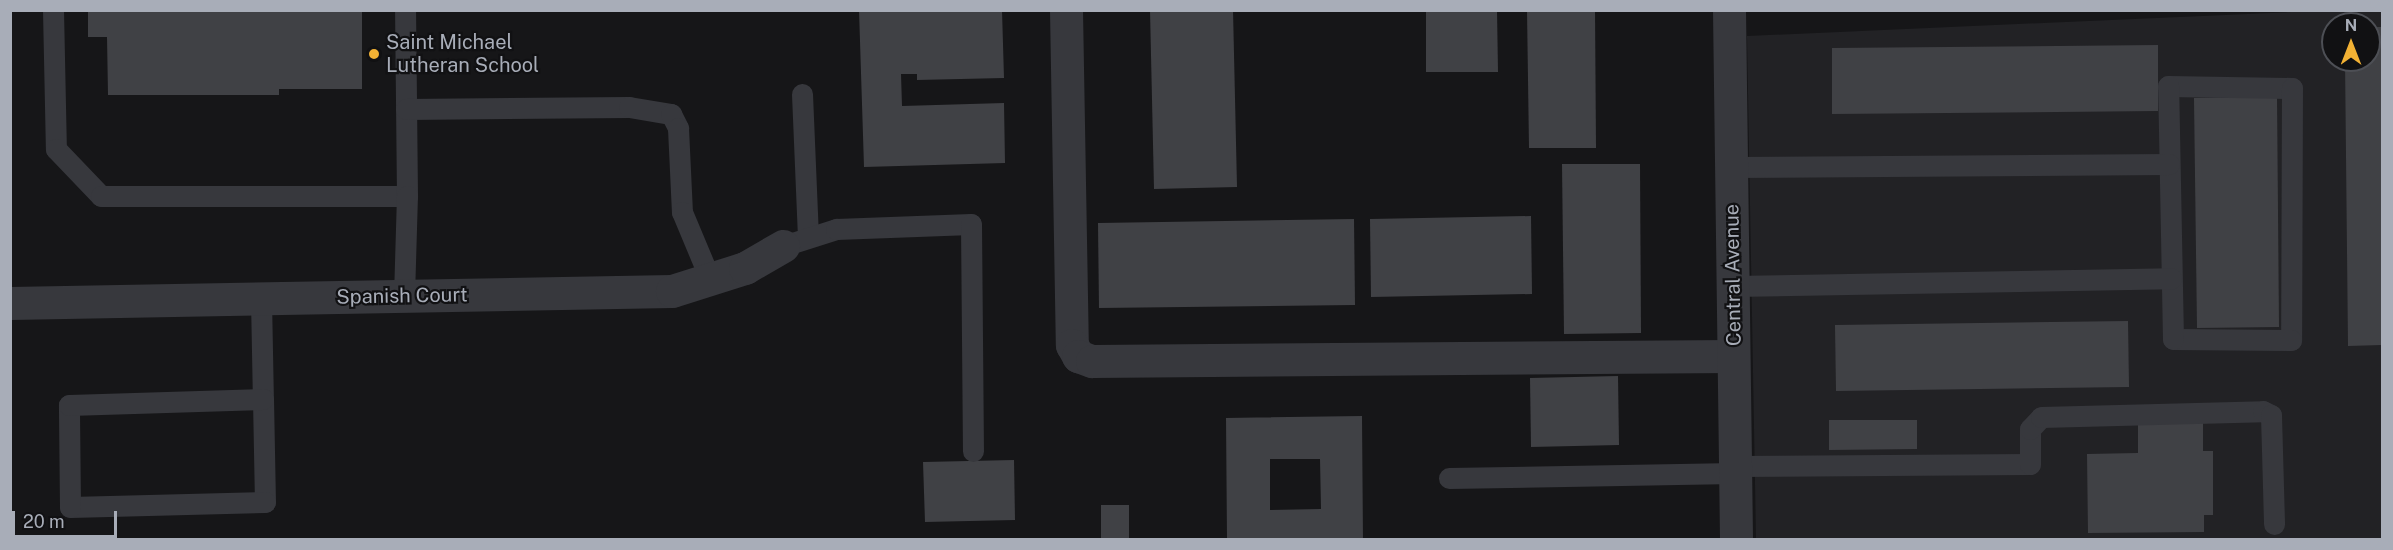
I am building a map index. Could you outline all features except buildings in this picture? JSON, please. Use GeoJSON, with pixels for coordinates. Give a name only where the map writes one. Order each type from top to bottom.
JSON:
{"type":"FeatureCollection","features":[{"type":"Feature","properties":{"kind":"street"},"geometry":{"type":"LineString","coordinates":[[1066,10],[1072,345],[1078,356],[1092,361],[1733,356]]}},
{"type":"Feature","properties":{"kind":"street","name":"Central Avenue"},"geometry":{"type":"LineString","coordinates":[[1729,10],[1736,540]]}},
{"type":"Feature","properties":{"kind":"street","name":"Spanish Court"},"geometry":{"type":"LineString","coordinates":[[10,303],[672,291],[745,268],[796,241]]}},
{"type":"Feature","properties":{"kind":"lane"},"geometry":{"type":"LineString","coordinates":[[53,10],[56,149],[101,196],[407,196]]}},
{"type":"Feature","properties":{"kind":"lane"},"geometry":{"type":"LineString","coordinates":[[404,296],[407,196],[405,10]]}},
{"type":"Feature","properties":{"kind":"lane"},"geometry":{"type":"LineString","coordinates":[[2168,86],[2292,88],[2291,340],[2173,339],[2169,164],[2168,86]]}},
{"type":"Feature","properties":{"kind":"lane"},"geometry":{"type":"LineString","coordinates":[[802,94],[796,241],[836,229],[971,224],[973,451]]}},
{"type":"Feature","properties":{"kind":"lane"},"geometry":{"type":"LineString","coordinates":[[406,109],[629,107],[671,114],[678,128],[682,212],[710,279]]}},
{"type":"Feature","properties":{"kind":"lane"},"geometry":{"type":"LineString","coordinates":[[1731,167],[2169,164]]}},
{"type":"Feature","properties":{"kind":"lane"},"geometry":{"type":"LineString","coordinates":[[1733,286],[2171,278]]}},
{"type":"Feature","properties":{"kind":"lane"},"geometry":{"type":"LineString","coordinates":[[261,299],[263,399],[265,502],[70,507],[69,405],[263,399]]}},
{"type":"Feature","properties":{"kind":"lane"},"geometry":{"type":"LineString","coordinates":[[1449,478],[1735,469],[2030,464],[2030,429],[2041,417],[2263,411],[2271,415],[2274,524]]}},
{"type":"Feature","properties":{"kind":"shaded area"},"geometry":{"type":"Polygon","coordinates":[[[2337,10],[2382,11],[2382,539],[1756,539],[1747,36],[2337,10]]]}},
{"type":"Feature","properties":{"kind":"place","name":"Saint Michael Lutheran School"},"geometry":{"type":"Point","coordinates":[374,54]}}]}
